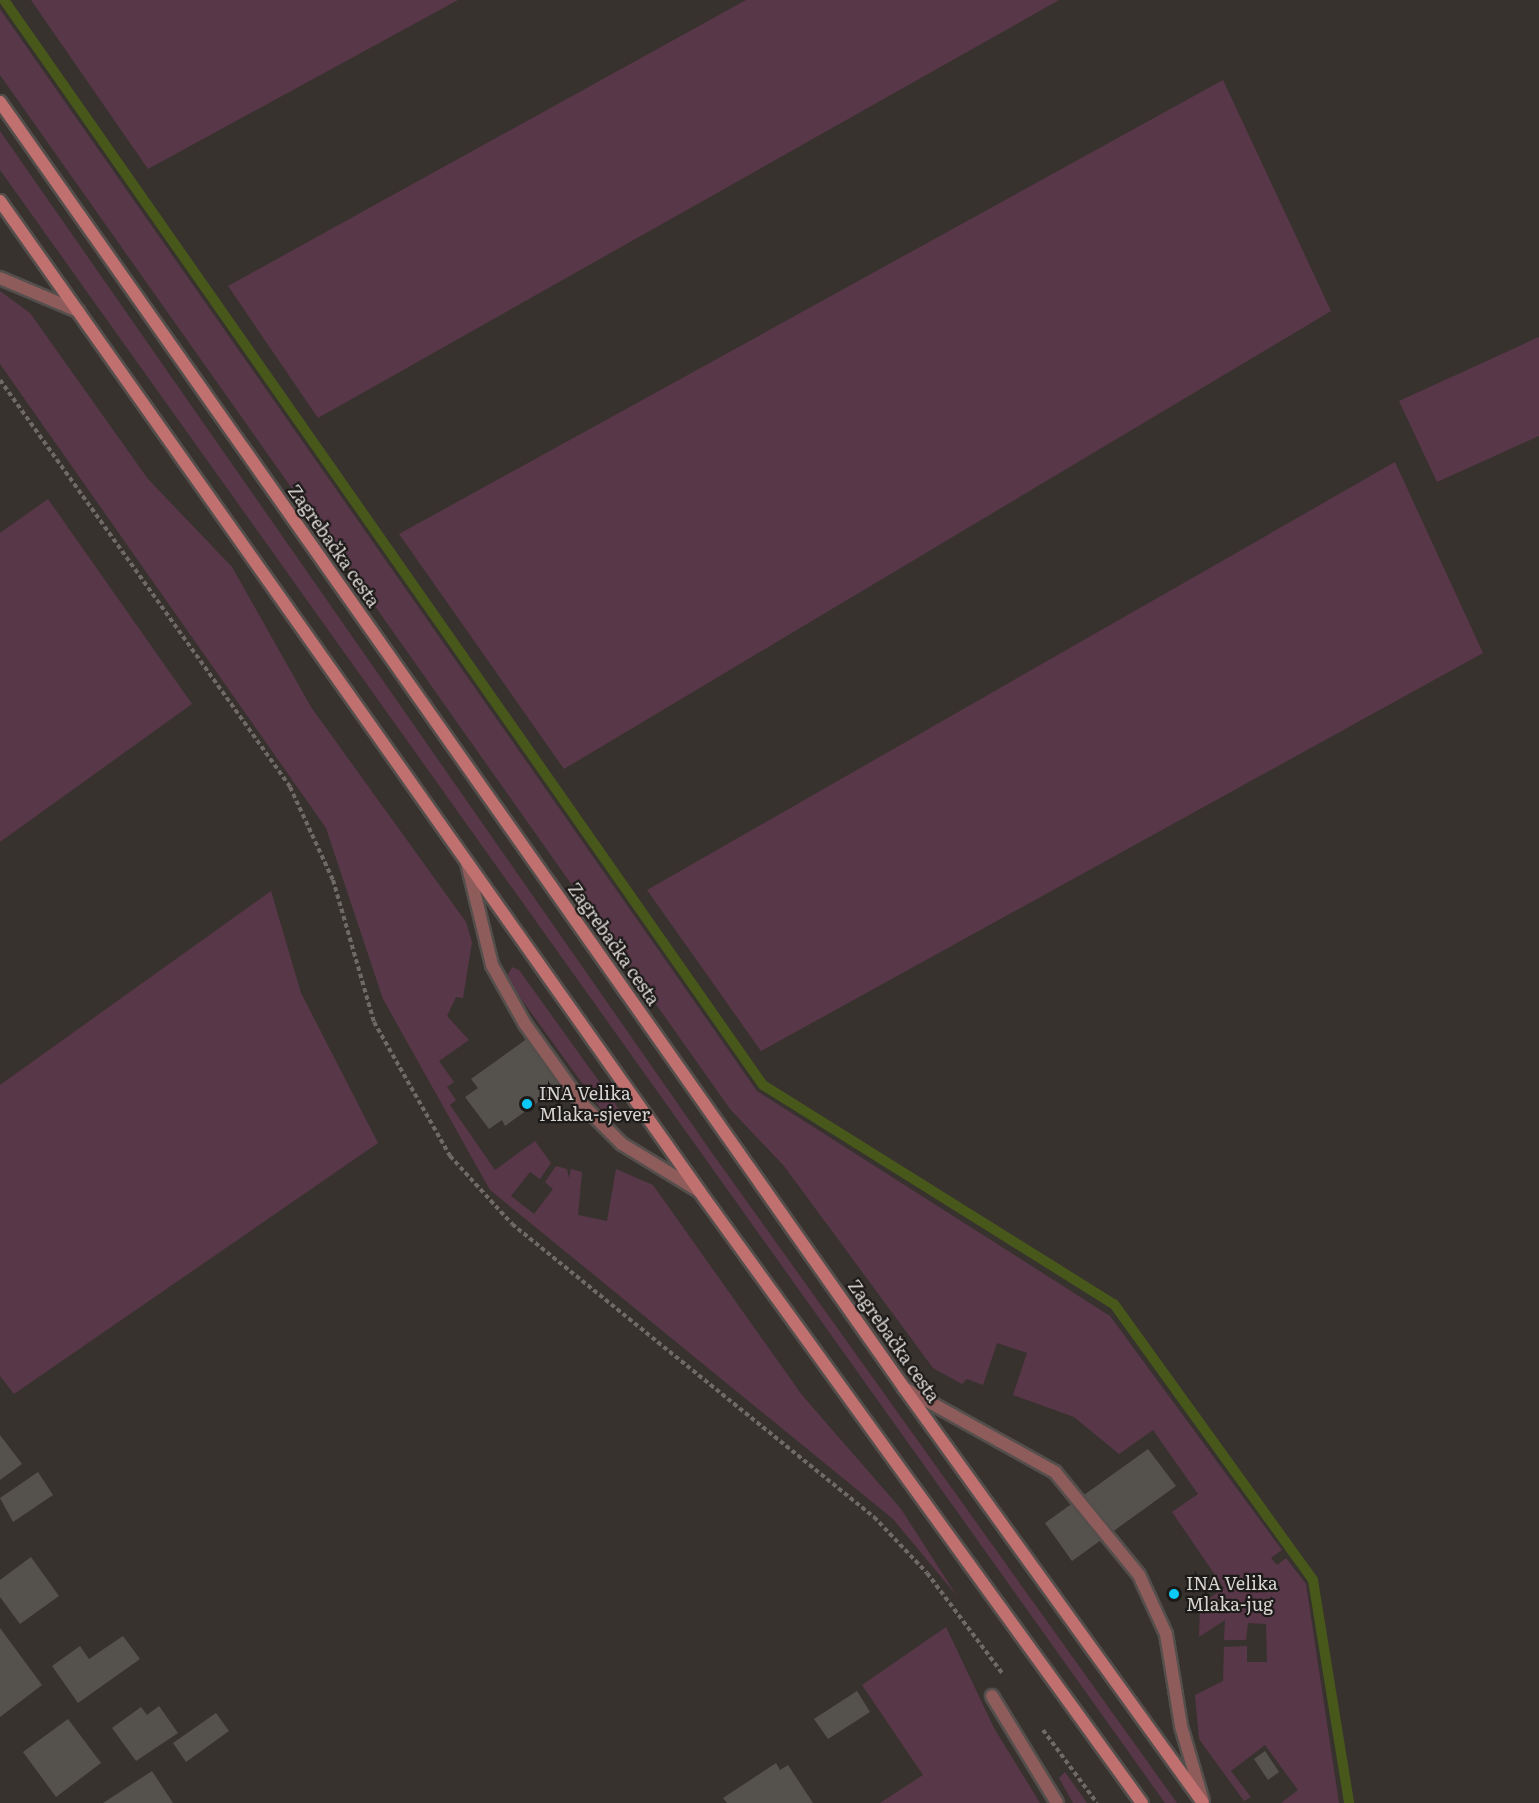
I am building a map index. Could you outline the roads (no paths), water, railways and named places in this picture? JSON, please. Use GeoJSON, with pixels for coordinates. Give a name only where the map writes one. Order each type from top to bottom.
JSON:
{"type":"FeatureCollection","features":[{"type":"Feature","properties":{"kind":"main road","name":"Zagrebačka cesta"},"geometry":{"type":"LineString","coordinates":[[0,102],[904,1388],[1203,1803]]}},
{"type":"Feature","properties":{"kind":"main road"},"geometry":{"type":"LineString","coordinates":[[0,201],[700,1192],[1142,1803]]}},
{"type":"Feature","properties":{"kind":"lane"},"geometry":{"type":"LineString","coordinates":[[0,278],[78,310]]}},
{"type":"Feature","properties":{"kind":"lane"},"geometry":{"type":"LineString","coordinates":[[467,861],[492,965],[525,1024],[583,1105],[622,1144],[700,1192]]}},
{"type":"Feature","properties":{"kind":"lane"},"geometry":{"type":"LineString","coordinates":[[904,1388],[1055,1472],[1139,1575],[1166,1634],[1181,1726],[1203,1803]]}},
{"type":"Feature","properties":{"kind":"lane"},"geometry":{"type":"LineString","coordinates":[[992,1696],[1057,1803]]}},
{"type":"Feature","properties":{"kind":"waterway"},"geometry":{"type":"LineString","coordinates":[[4,0],[763,1085],[1114,1304],[1313,1580],[1349,1803]]}},
{"type":"Feature","properties":{"kind":"place","name":"INA Velika Mlaka-sjever"},"geometry":{"type":"Point","coordinates":[527,1104]}},
{"type":"Feature","properties":{"kind":"place","name":"INA Velika Mlaka-jug"},"geometry":{"type":"Point","coordinates":[1174,1594]}}]}
